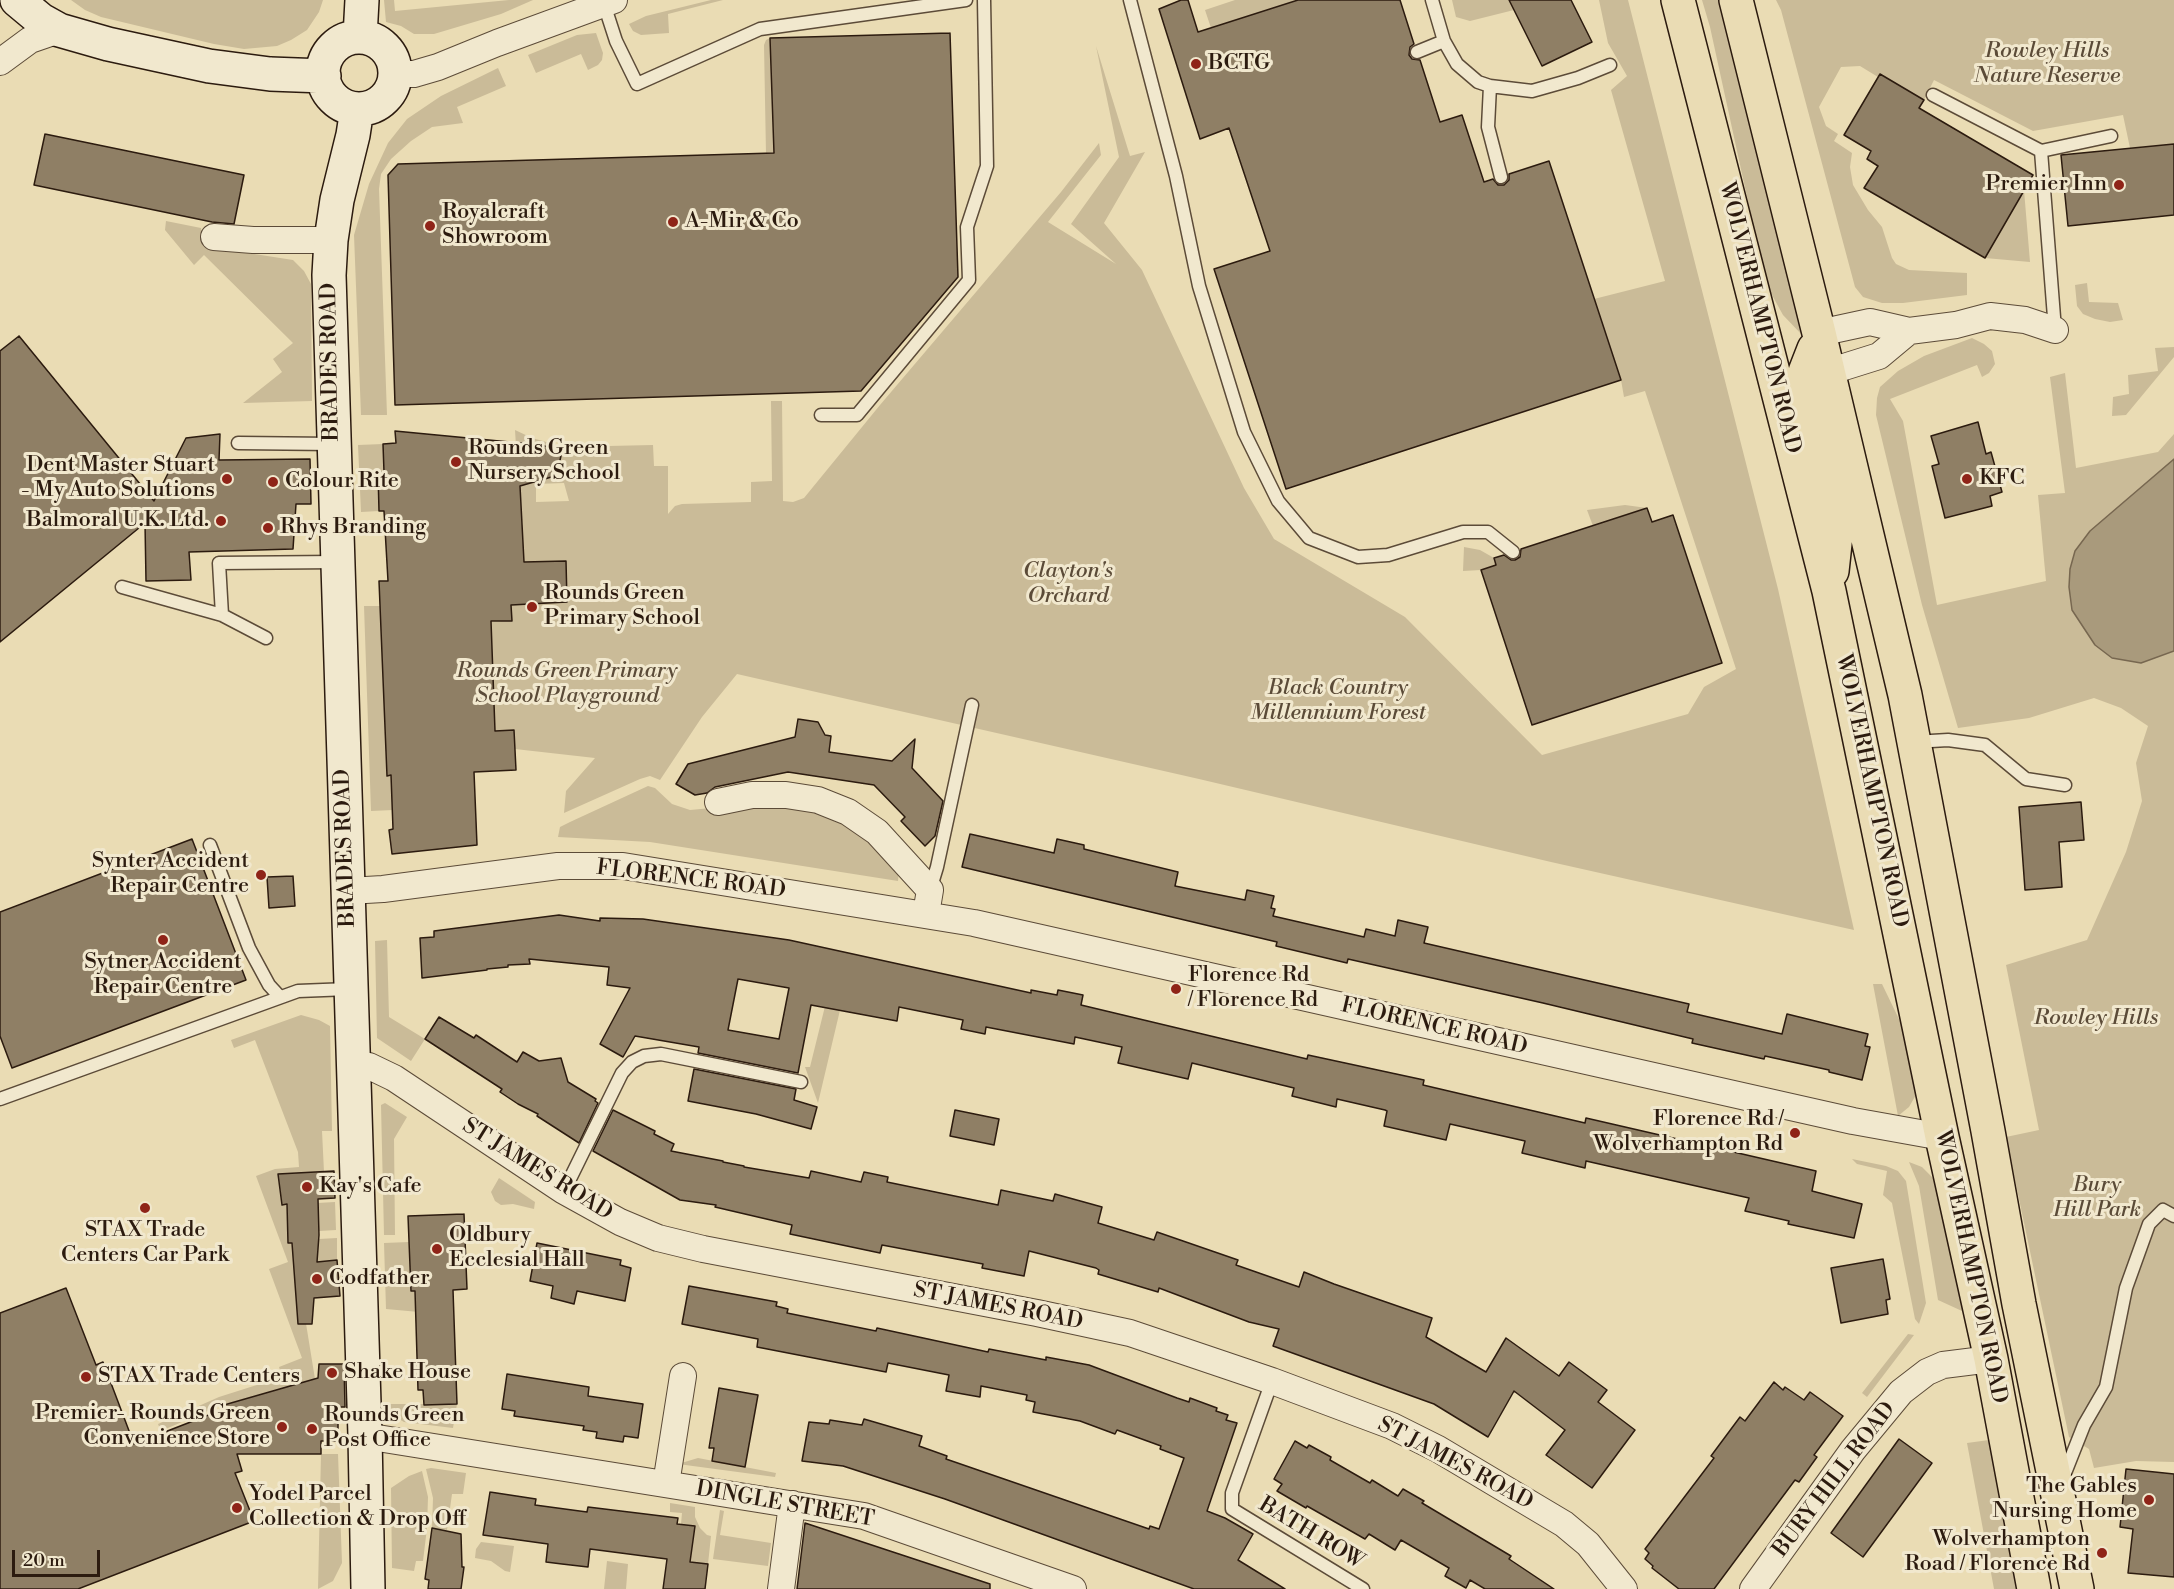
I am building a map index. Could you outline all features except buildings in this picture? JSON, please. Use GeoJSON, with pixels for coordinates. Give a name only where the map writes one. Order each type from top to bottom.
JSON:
{"type":"FeatureCollection","features":[{"type":"Feature","properties":{"kind":"highway","name":"WOLVERHAMPTON ROAD"},"geometry":{"type":"LineString","coordinates":[[1678,0],[1829,591],[1942,1137],[1991,1359],[2034,1589]]}},
{"type":"Feature","properties":{"kind":"highway"},"geometry":{"type":"LineString","coordinates":[[1736,0],[1819,333],[1818,369]]}},
{"type":"Feature","properties":{"kind":"highway"},"geometry":{"type":"LineString","coordinates":[[1754,298],[1776,334],[1797,358],[1818,369]]}},
{"type":"Feature","properties":{"kind":"highway","name":"WOLVERHAMPTON ROAD"},"geometry":{"type":"LineString","coordinates":[[1818,369],[1905,695],[2019,1304],[2077,1589]]}},
{"type":"Feature","properties":{"kind":"highway"},"geometry":{"type":"LineString","coordinates":[[1818,369],[1805,372],[1837,525],[1829,591]]}},
{"type":"Feature","properties":{"kind":"highway"},"geometry":{"type":"LineString","coordinates":[[1942,1137],[1988,1131]]}},
{"type":"Feature","properties":{"kind":"highway"},"geometry":{"type":"LineString","coordinates":[[1991,1359],[2030,1352]]}},
{"type":"Feature","properties":{"kind":"street"},"geometry":{"type":"LineString","coordinates":[[17,0],[40,20],[60,30],[108,44],[209,66],[270,74],[324,76]]}},
{"type":"Feature","properties":{"kind":"street"},"geometry":{"type":"LineString","coordinates":[[360,37],[362,0]]}},
{"type":"Feature","properties":{"kind":"street"},"geometry":{"type":"LineString","coordinates":[[395,74],[414,74],[438,67],[609,2]]}},
{"type":"Feature","properties":{"kind":"street"},"geometry":{"type":"LineString","coordinates":[[0,62],[30,40],[60,30]]}},
{"type":"Feature","properties":{"kind":"street"},"geometry":{"type":"LineString","coordinates":[[360,37],[371,39],[384,47],[392,59],[395,74],[390,91],[383,100],[374,106],[357,109],[336,100],[329,93],[324,76],[325,62],[331,51],[340,43],[360,37]]}},
{"type":"Feature","properties":{"kind":"street","name":"BRADES ROAD"},"geometry":{"type":"LineString","coordinates":[[357,109],[337,200],[331,240],[329,287],[368,1589]]}},
{"type":"Feature","properties":{"kind":"street"},"geometry":{"type":"LineString","coordinates":[[214,237],[253,240],[331,240]]}},
{"type":"Feature","properties":{"kind":"street"},"geometry":{"type":"LineString","coordinates":[[1819,333],[1870,321],[1909,331],[1956,325],[1990,316],[2025,320],[2055,330]]}},
{"type":"Feature","properties":{"kind":"street"},"geometry":{"type":"LineString","coordinates":[[1818,369],[1879,356],[1909,331]]}},
{"type":"Feature","properties":{"kind":"street"},"geometry":{"type":"LineString","coordinates":[[718,802],[752,795],[786,795],[818,800],[848,812],[877,832],[928,902]]}},
{"type":"Feature","properties":{"kind":"street","name":"FLORENCE ROAD"},"geometry":{"type":"LineString","coordinates":[[348,891],[383,889],[558,866],[623,866],[928,902],[1079,946],[1853,1121],[1942,1137]]}},
{"type":"Feature","properties":{"kind":"street","name":"ST JAMES ROAD"},"geometry":{"type":"LineString","coordinates":[[353,1065],[369,1066],[394,1078],[564,1191],[620,1222],[658,1238],[703,1249],[1037,1313],[1130,1334],[1272,1381],[1392,1426],[1438,1449],[1564,1524],[1588,1544],[1624,1589]]}},
{"type":"Feature","properties":{"kind":"street","name":"BURY HILL ROAD"},"geometry":{"type":"LineString","coordinates":[[1753,1589],[1853,1450],[1902,1392],[1927,1372],[1943,1365],[1991,1359]]}},
{"type":"Feature","properties":{"kind":"street","name":"DINGLE STREET"},"geometry":{"type":"LineString","coordinates":[[666,1484],[683,1376]]}},
{"type":"Feature","properties":{"kind":"street","name":"DINGLE STREET"},"geometry":{"type":"LineString","coordinates":[[365,1436],[864,1516],[1073,1589]]}},
{"type":"Feature","properties":{"kind":"street"},"geometry":{"type":"LineString","coordinates":[[781,1589],[792,1504]]}},
{"type":"Feature","properties":{"kind":"lane"},"geometry":{"type":"LineString","coordinates":[[609,2],[616,41],[637,84],[760,29],[966,0]]}},
{"type":"Feature","properties":{"kind":"lane"},"geometry":{"type":"LineString","coordinates":[[821,415],[857,415],[969,280],[967,227],[987,166],[984,0]]}},
{"type":"Feature","properties":{"kind":"lane"},"geometry":{"type":"LineString","coordinates":[[1130,0],[1176,176],[1198,286],[1244,432],[1278,501],[1309,538],[1358,557],[1388,555],[1463,532],[1488,532],[1514,552]]}},
{"type":"Feature","properties":{"kind":"lane"},"geometry":{"type":"LineString","coordinates":[[1432,0],[1444,41],[1457,64],[1478,82],[1490,86],[1532,91],[1578,78],[1610,65]]}},
{"type":"Feature","properties":{"kind":"lane"},"geometry":{"type":"LineString","coordinates":[[1417,51],[1444,41]]}},
{"type":"Feature","properties":{"kind":"lane"},"geometry":{"type":"LineString","coordinates":[[1490,86],[1488,127],[1501,177]]}},
{"type":"Feature","properties":{"kind":"lane"},"geometry":{"type":"LineString","coordinates":[[1933,95],[2042,151],[2111,136]]}},
{"type":"Feature","properties":{"kind":"lane"},"geometry":{"type":"LineString","coordinates":[[2042,151],[2055,330]]}},
{"type":"Feature","properties":{"kind":"lane"},"geometry":{"type":"LineString","coordinates":[[238,443],[333,444]]}},
{"type":"Feature","properties":{"kind":"lane"},"geometry":{"type":"LineString","coordinates":[[222,615],[219,563],[338,562]]}},
{"type":"Feature","properties":{"kind":"lane"},"geometry":{"type":"LineString","coordinates":[[122,587],[222,615],[266,638]]}},
{"type":"Feature","properties":{"kind":"lane"},"geometry":{"type":"LineString","coordinates":[[928,902],[972,705]]}},
{"type":"Feature","properties":{"kind":"lane"},"geometry":{"type":"LineString","coordinates":[[1914,742],[1948,740],[1985,745],[2026,779],[2065,785]]}},
{"type":"Feature","properties":{"kind":"lane"},"geometry":{"type":"LineString","coordinates":[[210,845],[249,948],[269,985],[280,998]]}},
{"type":"Feature","properties":{"kind":"lane"},"geometry":{"type":"LineString","coordinates":[[0,1099],[298,991],[350,989]]}},
{"type":"Feature","properties":{"kind":"lane"},"geometry":{"type":"LineString","coordinates":[[564,1191],[622,1073],[633,1062],[644,1056],[661,1054],[801,1082]]}},
{"type":"Feature","properties":{"kind":"lane"},"geometry":{"type":"LineString","coordinates":[[2058,1491],[2084,1425],[2106,1387],[2126,1288],[2149,1224],[2163,1210],[2174,1216]]}},
{"type":"Feature","properties":{"kind":"lane","name":"BATH ROW"},"geometry":{"type":"LineString","coordinates":[[1272,1381],[1232,1493],[1232,1509],[1363,1589]]}},
{"type":"Feature","properties":{"kind":"green space"},"geometry":{"type":"Polygon","coordinates":[[[71,0],[323,0],[319,12],[307,30],[291,40],[277,46],[244,49],[101,17],[71,0]]]}},
{"type":"Feature","properties":{"kind":"green space"},"geometry":{"type":"Polygon","coordinates":[[[384,0],[394,0],[395,11],[509,0],[533,0],[501,14],[434,34],[414,34],[401,26],[386,22],[384,0]]]}},
{"type":"Feature","properties":{"kind":"green space"},"geometry":{"type":"Polygon","coordinates":[[[711,0],[723,0],[668,14],[669,33],[641,35],[633,31],[629,24],[646,16],[711,0]]]}},
{"type":"Feature","properties":{"kind":"green space"},"geometry":{"type":"Polygon","coordinates":[[[1235,0],[1298,0],[1211,28],[1205,10],[1235,0]]]}},
{"type":"Feature","properties":{"kind":"green space"},"geometry":{"type":"Polygon","coordinates":[[[1452,0],[1509,0],[1514,10],[1470,21],[1456,17],[1452,0]]]}},
{"type":"Feature","properties":{"kind":"green space"},"geometry":{"type":"Polygon","coordinates":[[[1599,0],[1628,0],[1778,589],[1854,930],[737,674],[702,717],[660,780],[650,776],[640,779],[564,813],[566,791],[595,758],[515,749],[514,730],[495,731],[491,622],[512,620],[510,581],[523,535],[522,519],[509,519],[516,446],[515,430],[532,438],[564,447],[653,445],[654,466],[668,466],[668,514],[675,506],[682,504],[751,502],[751,482],[772,481],[771,401],[782,401],[783,501],[793,502],[804,498],[1061,192],[1099,143],[1101,155],[1048,222],[1116,264],[1071,224],[1119,157],[1096,46],[1130,156],[1145,152],[1104,223],[1142,270],[1244,488],[1274,539],[1405,617],[1542,755],[1688,714],[1704,687],[1736,669],[1645,391],[1624,397],[1621,380],[1594,299],[1665,281],[1611,90],[1627,76],[1608,43],[1599,0]],[[564,483],[536,484],[536,502],[569,501],[564,483]],[[565,561],[540,562],[541,603],[567,602],[565,561]]]}},
{"type":"Feature","properties":{"kind":"green space"},"geometry":{"type":"Polygon","coordinates":[[[1702,0],[1722,0],[1803,336],[1783,315],[1766,284],[1710,27],[1702,0]]]}},
{"type":"Feature","properties":{"kind":"green space","name":"Rowley Hills Nature Reserve"},"geometry":{"type":"Polygon","coordinates":[[[1776,0],[2174,0],[2174,144],[2130,148],[2123,115],[2033,131],[1934,80],[1924,100],[1860,66],[1841,67],[1819,107],[1826,126],[1838,134],[1834,141],[1852,153],[1850,167],[1853,185],[1868,210],[1882,227],[1892,258],[1896,264],[1909,270],[1967,273],[1967,295],[1903,303],[1882,303],[1863,297],[1855,287],[1781,10],[1776,0]]]}},
{"type":"Feature","properties":{"kind":"green space"},"geometry":{"type":"Polygon","coordinates":[[[596,33],[603,53],[598,65],[588,70],[581,54],[536,73],[528,55],[577,35],[596,33]]]}},
{"type":"Feature","properties":{"kind":"green space"},"geometry":{"type":"Polygon","coordinates":[[[770,38],[774,153],[766,154],[764,45],[770,38]]]}},
{"type":"Feature","properties":{"kind":"green space"},"geometry":{"type":"Polygon","coordinates":[[[498,68],[506,86],[457,107],[463,123],[432,127],[411,141],[391,159],[381,174],[379,189],[387,415],[361,415],[354,235],[369,184],[388,143],[407,119],[441,96],[498,68]]]}},
{"type":"Feature","properties":{"kind":"green space"},"geometry":{"type":"Polygon","coordinates":[[[2024,190],[2030,262],[1985,258],[2024,190]]]}},
{"type":"Feature","properties":{"kind":"green space"},"geometry":{"type":"Polygon","coordinates":[[[166,221],[201,228],[203,246],[293,260],[304,271],[311,284],[312,401],[243,403],[282,372],[273,359],[293,343],[204,255],[194,265],[165,230],[166,221]]]}},
{"type":"Feature","properties":{"kind":"green space"},"geometry":{"type":"Polygon","coordinates":[[[2087,283],[2089,302],[2118,303],[2123,320],[2110,322],[2083,314],[2077,306],[2075,285],[2087,283]]]}},
{"type":"Feature","properties":{"kind":"green space"},"geometry":{"type":"Polygon","coordinates":[[[1972,338],[1992,351],[1995,364],[1989,373],[1982,377],[1977,365],[1890,399],[1903,421],[1937,605],[2046,581],[2038,495],[2065,493],[2050,377],[2065,373],[2076,468],[2158,452],[2174,434],[2174,1462],[2136,1461],[2094,1468],[2089,1449],[2069,1437],[2006,1137],[2039,1130],[2006,965],[2087,940],[2126,852],[2142,801],[2136,763],[2148,726],[2121,708],[2094,698],[2029,718],[1958,728],[1922,605],[1876,415],[1880,387],[1898,371],[1924,356],[1972,338]]]}},
{"type":"Feature","properties":{"kind":"green space"},"geometry":{"type":"Polygon","coordinates":[[[2174,347],[2174,357],[2126,415],[2112,416],[2113,397],[2129,394],[2128,375],[2158,371],[2155,348],[2174,347]]]}},
{"type":"Feature","properties":{"kind":"green space"},"geometry":{"type":"Polygon","coordinates":[[[383,444],[384,472],[378,473],[379,511],[361,512],[358,445],[383,444]]]}},
{"type":"Feature","properties":{"kind":"green space"},"geometry":{"type":"Polygon","coordinates":[[[1625,505],[1647,508],[1593,526],[1587,510],[1625,505]]]}},
{"type":"Feature","properties":{"kind":"green space"},"geometry":{"type":"Polygon","coordinates":[[[1464,547],[1480,550],[1494,558],[1496,565],[1481,570],[1463,571],[1464,547]]]}},
{"type":"Feature","properties":{"kind":"green space"},"geometry":{"type":"Polygon","coordinates":[[[364,606],[380,606],[387,775],[391,775],[393,810],[371,811],[364,606]]]}},
{"type":"Feature","properties":{"kind":"green space"},"geometry":{"type":"Polygon","coordinates":[[[648,786],[655,788],[672,804],[690,810],[722,807],[806,806],[857,827],[899,870],[898,881],[650,842],[558,837],[560,827],[648,786]]]}},
{"type":"Feature","properties":{"kind":"green space"},"geometry":{"type":"Polygon","coordinates":[[[387,940],[389,1017],[425,1039],[411,1061],[377,1038],[375,941],[387,940]]]}},
{"type":"Feature","properties":{"kind":"green space"},"geometry":{"type":"Polygon","coordinates":[[[831,982],[845,989],[818,1103],[805,1067],[810,1067],[831,982]]]}},
{"type":"Feature","properties":{"kind":"green space"},"geometry":{"type":"Polygon","coordinates":[[[1873,984],[1882,984],[1911,1044],[1917,1093],[1909,1107],[1898,1116],[1873,984]]]}},
{"type":"Feature","properties":{"kind":"green space"},"geometry":{"type":"Polygon","coordinates":[[[301,1015],[330,1026],[332,1131],[322,1131],[324,1172],[278,1174],[282,1205],[335,1202],[336,1230],[319,1231],[288,1243],[319,1242],[319,1239],[337,1238],[337,1260],[294,1264],[315,1379],[219,1406],[161,1431],[158,1424],[219,1397],[282,1377],[279,1367],[302,1358],[269,1269],[288,1262],[256,1176],[275,1169],[299,1167],[298,1152],[255,1040],[234,1048],[231,1040],[301,1015]]]}},
{"type":"Feature","properties":{"kind":"green space"},"geometry":{"type":"Polygon","coordinates":[[[385,1103],[407,1117],[394,1139],[395,1235],[384,1235],[381,1105],[385,1103]]]}},
{"type":"Feature","properties":{"kind":"green space"},"geometry":{"type":"Polygon","coordinates":[[[1852,1159],[1886,1166],[1898,1171],[1906,1181],[1926,1303],[1919,1324],[1915,1319],[1892,1203],[1883,1195],[1887,1171],[1857,1164],[1852,1159]]]}},
{"type":"Feature","properties":{"kind":"green space"},"geometry":{"type":"Polygon","coordinates":[[[1909,1162],[1922,1167],[1934,1179],[1963,1303],[1962,1311],[1938,1300],[1919,1186],[1909,1162]]]}},
{"type":"Feature","properties":{"kind":"green space"},"geometry":{"type":"Polygon","coordinates":[[[499,1178],[535,1202],[534,1209],[513,1204],[501,1205],[495,1201],[491,1192],[499,1178]]]}},
{"type":"Feature","properties":{"kind":"green space"},"geometry":{"type":"Polygon","coordinates":[[[409,1242],[411,1290],[430,1291],[430,1313],[386,1309],[384,1243],[409,1242]]]}},
{"type":"Feature","properties":{"kind":"green space"},"geometry":{"type":"Polygon","coordinates":[[[1908,1334],[1914,1335],[1867,1397],[1862,1393],[1908,1334]]]}},
{"type":"Feature","properties":{"kind":"green space"},"geometry":{"type":"Polygon","coordinates":[[[390,1404],[457,1404],[453,1428],[404,1422],[392,1415],[390,1404]]]}},
{"type":"Feature","properties":{"kind":"green space"},"geometry":{"type":"Polygon","coordinates":[[[1989,1440],[2018,1589],[1994,1589],[1967,1443],[1989,1440]]]}},
{"type":"Feature","properties":{"kind":"green space"},"geometry":{"type":"Polygon","coordinates":[[[321,1454],[338,1454],[342,1563],[333,1581],[318,1589],[321,1454]]]}},
{"type":"Feature","properties":{"kind":"green space"},"geometry":{"type":"Polygon","coordinates":[[[698,1458],[776,1473],[775,1477],[678,1464],[698,1458]]]}},
{"type":"Feature","properties":{"kind":"green space"},"geometry":{"type":"Polygon","coordinates":[[[426,1469],[466,1473],[463,1494],[452,1494],[447,1530],[432,1528],[433,1498],[426,1469]]]}},
{"type":"Feature","properties":{"kind":"green space"},"geometry":{"type":"Polygon","coordinates":[[[422,1471],[428,1497],[423,1561],[416,1561],[414,1571],[392,1568],[391,1488],[409,1476],[422,1471]]]}},
{"type":"Feature","properties":{"kind":"green space"},"geometry":{"type":"Polygon","coordinates":[[[670,1503],[695,1507],[695,1517],[700,1528],[711,1536],[708,1564],[690,1562],[694,1526],[681,1524],[682,1513],[670,1512],[670,1503]]]}},
{"type":"Feature","properties":{"kind":"green space"},"geometry":{"type":"Polygon","coordinates":[[[720,1510],[724,1511],[720,1535],[771,1543],[768,1566],[713,1559],[720,1510]]]}},
{"type":"Feature","properties":{"kind":"green space"},"geometry":{"type":"Polygon","coordinates":[[[481,1542],[514,1546],[510,1572],[491,1561],[475,1558],[476,1549],[481,1542]]]}},
{"type":"Feature","properties":{"kind":"green space"},"geometry":{"type":"Polygon","coordinates":[[[607,1561],[628,1564],[626,1589],[604,1589],[607,1561]]]}},
{"type":"Feature","properties":{"kind":"shaded area"},"geometry":{"type":"Polygon","coordinates":[[[2174,459],[2174,651],[2141,663],[2112,658],[2095,645],[2072,610],[2069,587],[2070,569],[2075,551],[2090,531],[2174,459]]]}},
{"type":"Feature","properties":{"kind":"place","name":"BCTG"},"geometry":{"type":"Point","coordinates":[1196,64]}},
{"type":"Feature","properties":{"kind":"place","name":"Premier Inn"},"geometry":{"type":"Point","coordinates":[2119,185]}},
{"type":"Feature","properties":{"kind":"place","name":"A-Mir & Co"},"geometry":{"type":"Point","coordinates":[673,222]}},
{"type":"Feature","properties":{"kind":"place","name":"Royalcraft Showroom"},"geometry":{"type":"Point","coordinates":[430,226]}},
{"type":"Feature","properties":{"kind":"place","name":"Rounds Green Nursery School"},"geometry":{"type":"Point","coordinates":[456,462]}},
{"type":"Feature","properties":{"kind":"place","name":"Dent Master Stuart - My Auto Solutions"},"geometry":{"type":"Point","coordinates":[227,479]}},
{"type":"Feature","properties":{"kind":"place","name":"KFC"},"geometry":{"type":"Point","coordinates":[1967,479]}},
{"type":"Feature","properties":{"kind":"place","name":"Colour Rite"},"geometry":{"type":"Point","coordinates":[273,482]}},
{"type":"Feature","properties":{"kind":"place","name":"Balmoral U.K. Ltd."},"geometry":{"type":"Point","coordinates":[221,521]}},
{"type":"Feature","properties":{"kind":"place","name":"Rhys Branding"},"geometry":{"type":"Point","coordinates":[268,528]}},
{"type":"Feature","properties":{"kind":"place","name":"Rounds Green Primary School"},"geometry":{"type":"Point","coordinates":[532,607]}},
{"type":"Feature","properties":{"kind":"place","name":"Synter Accident Repair Centre"},"geometry":{"type":"Point","coordinates":[261,875]}},
{"type":"Feature","properties":{"kind":"place","name":"Sytner Accident Repair Centre"},"geometry":{"type":"Point","coordinates":[163,940]}},
{"type":"Feature","properties":{"kind":"place","name":"Florence Rd / Florence Rd"},"geometry":{"type":"Point","coordinates":[1176,989]}},
{"type":"Feature","properties":{"kind":"place","name":"Florence Rd / Wolverhampton Rd"},"geometry":{"type":"Point","coordinates":[1795,1133]}},
{"type":"Feature","properties":{"kind":"place","name":"Kay's Cafe"},"geometry":{"type":"Point","coordinates":[307,1187]}},
{"type":"Feature","properties":{"kind":"place","name":"STAX Trade Centers Car Park"},"geometry":{"type":"Point","coordinates":[145,1208]}},
{"type":"Feature","properties":{"kind":"place","name":"Oldbury Ecclesial Hall"},"geometry":{"type":"Point","coordinates":[437,1249]}},
{"type":"Feature","properties":{"kind":"place","name":"Codfather"},"geometry":{"type":"Point","coordinates":[317,1279]}},
{"type":"Feature","properties":{"kind":"place","name":"Shake House"},"geometry":{"type":"Point","coordinates":[332,1373]}},
{"type":"Feature","properties":{"kind":"place","name":"STAX Trade Centers"},"geometry":{"type":"Point","coordinates":[86,1377]}},
{"type":"Feature","properties":{"kind":"place","name":"Premier- Rounds Green Convenience Store"},"geometry":{"type":"Point","coordinates":[282,1427]}},
{"type":"Feature","properties":{"kind":"place","name":"Rounds Green Post Office"},"geometry":{"type":"Point","coordinates":[312,1429]}},
{"type":"Feature","properties":{"kind":"place","name":"The Gables Nursing Home"},"geometry":{"type":"Point","coordinates":[2149,1500]}},
{"type":"Feature","properties":{"kind":"place","name":"Yodel Parcel Collection & Drop Off"},"geometry":{"type":"Point","coordinates":[237,1508]}},
{"type":"Feature","properties":{"kind":"place","name":"Wolverhampton Road / Florence Rd"},"geometry":{"type":"Point","coordinates":[2102,1553]}},
{"type":"Feature","properties":{"kind":"park label","name":"Clayton's Orchard"},"geometry":{"type":"Point","coordinates":[1068,584]}},
{"type":"Feature","properties":{"kind":"park label","name":"Rounds Green Primary School Playground"},"geometry":{"type":"Point","coordinates":[567,684]}},
{"type":"Feature","properties":{"kind":"park label","name":"Black Country Millennium Forest"},"geometry":{"type":"Point","coordinates":[1338,702]}},
{"type":"Feature","properties":{"kind":"park label","name":"Rowley Hills"},"geometry":{"type":"Point","coordinates":[2096,1019]}},
{"type":"Feature","properties":{"kind":"park label","name":"Bury Hill Park"},"geometry":{"type":"Point","coordinates":[2097,1198]}}]}
